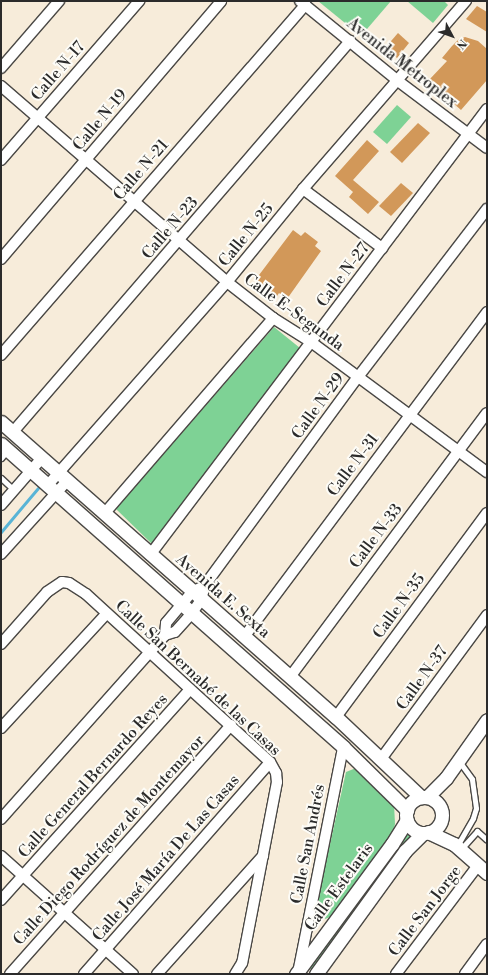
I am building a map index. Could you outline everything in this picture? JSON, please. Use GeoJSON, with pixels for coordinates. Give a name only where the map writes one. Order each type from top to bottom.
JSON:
{"type":"FeatureCollection","features":[{"type":"Feature","properties":{"kind":"street"},"geometry":{"type":"LineString","coordinates":[[1,68],[60,1]]}},
{"type":"Feature","properties":{"kind":"street","name":"Calle N-17"},"geometry":{"type":"LineString","coordinates":[[1,160],[139,1]]}},
{"type":"Feature","properties":{"kind":"street","name":"Calle N-19"},"geometry":{"type":"LineString","coordinates":[[1,259],[221,1]]}},
{"type":"Feature","properties":{"kind":"street","name":"Calle N-25"},"geometry":{"type":"LineString","coordinates":[[1,554],[51,490],[227,282],[303,189],[466,1]]}},
{"type":"Feature","properties":{"kind":"street","name":"Avenida Metroplex"},"geometry":{"type":"LineString","coordinates":[[302,3],[398,81],[487,148]]}},
{"type":"Feature","properties":{"kind":"street","name":"Calle N-21"},"geometry":{"type":"LineString","coordinates":[[1,354],[134,202],[302,3]]}},
{"type":"Feature","properties":{"kind":"street","name":"Calle N-23"},"geometry":{"type":"LineString","coordinates":[[12,433],[350,42]]}},
{"type":"Feature","properties":{"kind":"street","name":"Calle E-Segunda"},"geometry":{"type":"LineString","coordinates":[[1,86],[227,282],[274,318],[311,342],[410,414],[487,472]]}},
{"type":"Feature","properties":{"kind":"street","name":"Calle N-27"},"geometry":{"type":"LineString","coordinates":[[150,555],[487,109]]}},
{"type":"Feature","properties":{"kind":"street"},"geometry":{"type":"LineString","coordinates":[[303,189],[382,248]]}},
{"type":"Feature","properties":{"kind":"street","name":"Calle N-29"},"geometry":{"type":"LineString","coordinates":[[196,596],[358,377],[487,209]]}},
{"type":"Feature","properties":{"kind":"street","name":"Calle N-31"},"geometry":{"type":"LineString","coordinates":[[244,637],[487,312]]}},
{"type":"Feature","properties":{"kind":"street"},"geometry":{"type":"LineString","coordinates":[[104,514],[274,318]]}},
{"type":"Feature","properties":{"kind":"street","name":"Calle N-33"},"geometry":{"type":"LineString","coordinates":[[290,676],[487,413]]}},
{"type":"Feature","properties":{"kind":"street","name":"Avenida E. Sexta"},"geometry":{"type":"LineString","coordinates":[[1,422],[196,596],[290,676],[424,797]]}},
{"type":"Feature","properties":{"kind":"street"},"geometry":{"type":"LineString","coordinates":[[3,451],[30,471],[343,746],[407,815],[416,830],[425,832],[457,847],[482,869]]}},
{"type":"Feature","properties":{"kind":"street"},"geometry":{"type":"LineString","coordinates":[[1,505],[41,459]]}},
{"type":"Feature","properties":{"kind":"street","name":"Calle N-35"},"geometry":{"type":"LineString","coordinates":[[336,717],[487,513]]}},
{"type":"Feature","properties":{"kind":"street","name":"Calle San Bernabé de las Casas"},"geometry":{"type":"LineString","coordinates":[[1,644],[47,592],[62,582],[76,586],[231,725],[270,762],[275,769],[277,778],[263,856],[242,963],[235,974]]}},
{"type":"Feature","properties":{"kind":"street"},"geometry":{"type":"LineString","coordinates":[[1,819],[150,653],[165,634],[166,624],[186,609],[196,596]]}},
{"type":"Feature","properties":{"kind":"street"},"geometry":{"type":"LineString","coordinates":[[1,728],[107,613]]}},
{"type":"Feature","properties":{"kind":"street","name":"Calle N-37"},"geometry":{"type":"LineString","coordinates":[[381,759],[487,615]]}},
{"type":"Feature","properties":{"kind":"street","name":"Calle General Bernardo Reyes"},"geometry":{"type":"LineString","coordinates":[[1,900],[190,689]]}},
{"type":"Feature","properties":{"kind":"street"},"geometry":{"type":"LineString","coordinates":[[407,815],[410,804],[424,797],[446,778],[487,720]]}},
{"type":"Feature","properties":{"kind":"street","name":"Calle Diego Rodríguez de Montemayor"},"geometry":{"type":"LineString","coordinates":[[10,974],[231,725]]}},
{"type":"Feature","properties":{"kind":"street","name":"Calle San Andrés"},"geometry":{"type":"LineString","coordinates":[[297,972],[343,746]]}},
{"type":"Feature","properties":{"kind":"street","name":"Calle José María De Las Casas"},"geometry":{"type":"LineString","coordinates":[[84,974],[270,762]]}},
{"type":"Feature","properties":{"kind":"street"},"geometry":{"type":"LineString","coordinates":[[425,832],[435,829],[441,813],[446,778]]}},
{"type":"Feature","properties":{"kind":"street"},"geometry":{"type":"LineString","coordinates":[[424,797],[437,802],[457,847]]}},
{"type":"Feature","properties":{"kind":"street","name":"Calle Estelaris"},"geometry":{"type":"LineString","coordinates":[[297,972],[392,844],[407,815]]}},
{"type":"Feature","properties":{"kind":"street","name":"Calle Estelaris"},"geometry":{"type":"LineString","coordinates":[[316,974],[405,851],[425,832]]}},
{"type":"Feature","properties":{"kind":"street"},"geometry":{"type":"LineString","coordinates":[[1,856],[133,974]]}},
{"type":"Feature","properties":{"kind":"street"},"geometry":{"type":"LineString","coordinates":[[157,974],[263,856]]}},
{"type":"Feature","properties":{"kind":"street","name":"Calle San Jorge"},"geometry":{"type":"LineString","coordinates":[[396,974],[482,869]]}},
{"type":"Feature","properties":{"kind":"street"},"geometry":{"type":"LineString","coordinates":[[465,974],[487,944]]}},
{"type":"Feature","properties":{"kind":"lane"},"geometry":{"type":"LineString","coordinates":[[1,478],[14,490]]}},
{"type":"Feature","properties":{"kind":"lane"},"geometry":{"type":"LineString","coordinates":[[457,847],[473,818],[476,808],[472,779],[458,760]]}},
{"type":"Feature","properties":{"kind":"lane"},"geometry":{"type":"LineString","coordinates":[[457,847],[477,831],[487,840]]}},
{"type":"Feature","properties":{"kind":"green space"},"geometry":{"type":"Polygon","coordinates":[[[318,1],[391,1],[361,36],[318,1]]]}},
{"type":"Feature","properties":{"kind":"green space"},"geometry":{"type":"Polygon","coordinates":[[[407,1],[444,1],[448,5],[433,23],[407,1]]]}},
{"type":"Feature","properties":{"kind":"green space"},"geometry":{"type":"Polygon","coordinates":[[[397,105],[411,117],[387,144],[373,132],[397,105]]]}},
{"type":"Feature","properties":{"kind":"green space"},"geometry":{"type":"Polygon","coordinates":[[[274,327],[300,348],[152,544],[116,509],[274,327]]]}},
{"type":"Feature","properties":{"kind":"green space"},"geometry":{"type":"Polygon","coordinates":[[[356,768],[394,804],[395,824],[393,833],[330,917],[325,919],[319,917],[315,911],[346,772],[356,768]]]}},
{"type":"Feature","properties":{"kind":"green space"},"geometry":{"type":"Polygon","coordinates":[[[408,830],[413,835],[312,970],[306,964],[408,830]]]}},
{"type":"Feature","properties":{"kind":"building"},"geometry":{"type":"Polygon","coordinates":[[[477,6],[487,12],[487,32],[466,19],[477,6]]]}},
{"type":"Feature","properties":{"kind":"building"},"geometry":{"type":"Polygon","coordinates":[[[398,33],[409,43],[397,58],[385,48],[398,33]]]}},
{"type":"Feature","properties":{"kind":"building"},"geometry":{"type":"Polygon","coordinates":[[[465,37],[478,41],[487,49],[487,80],[461,110],[428,81],[447,61],[442,58],[452,46],[458,40],[465,37]]]}},
{"type":"Feature","properties":{"kind":"building"},"geometry":{"type":"Polygon","coordinates":[[[418,123],[430,133],[402,163],[390,152],[418,123]]]}},
{"type":"Feature","properties":{"kind":"building"},"geometry":{"type":"Polygon","coordinates":[[[367,140],[379,151],[353,180],[379,202],[368,214],[349,197],[353,192],[335,176],[367,140]]]}},
{"type":"Feature","properties":{"kind":"building"},"geometry":{"type":"Polygon","coordinates":[[[401,183],[413,193],[391,216],[379,206],[401,183]]]}},
{"type":"Feature","properties":{"kind":"building"},"geometry":{"type":"Polygon","coordinates":[[[293,230],[301,236],[305,232],[318,242],[315,246],[321,251],[287,299],[279,293],[275,299],[261,289],[264,285],[256,279],[293,230]]]}},
{"type":"Feature","properties":{"kind":"waterway"},"geometry":{"type":"LineString","coordinates":[[1,532],[38,488]]}}]}
